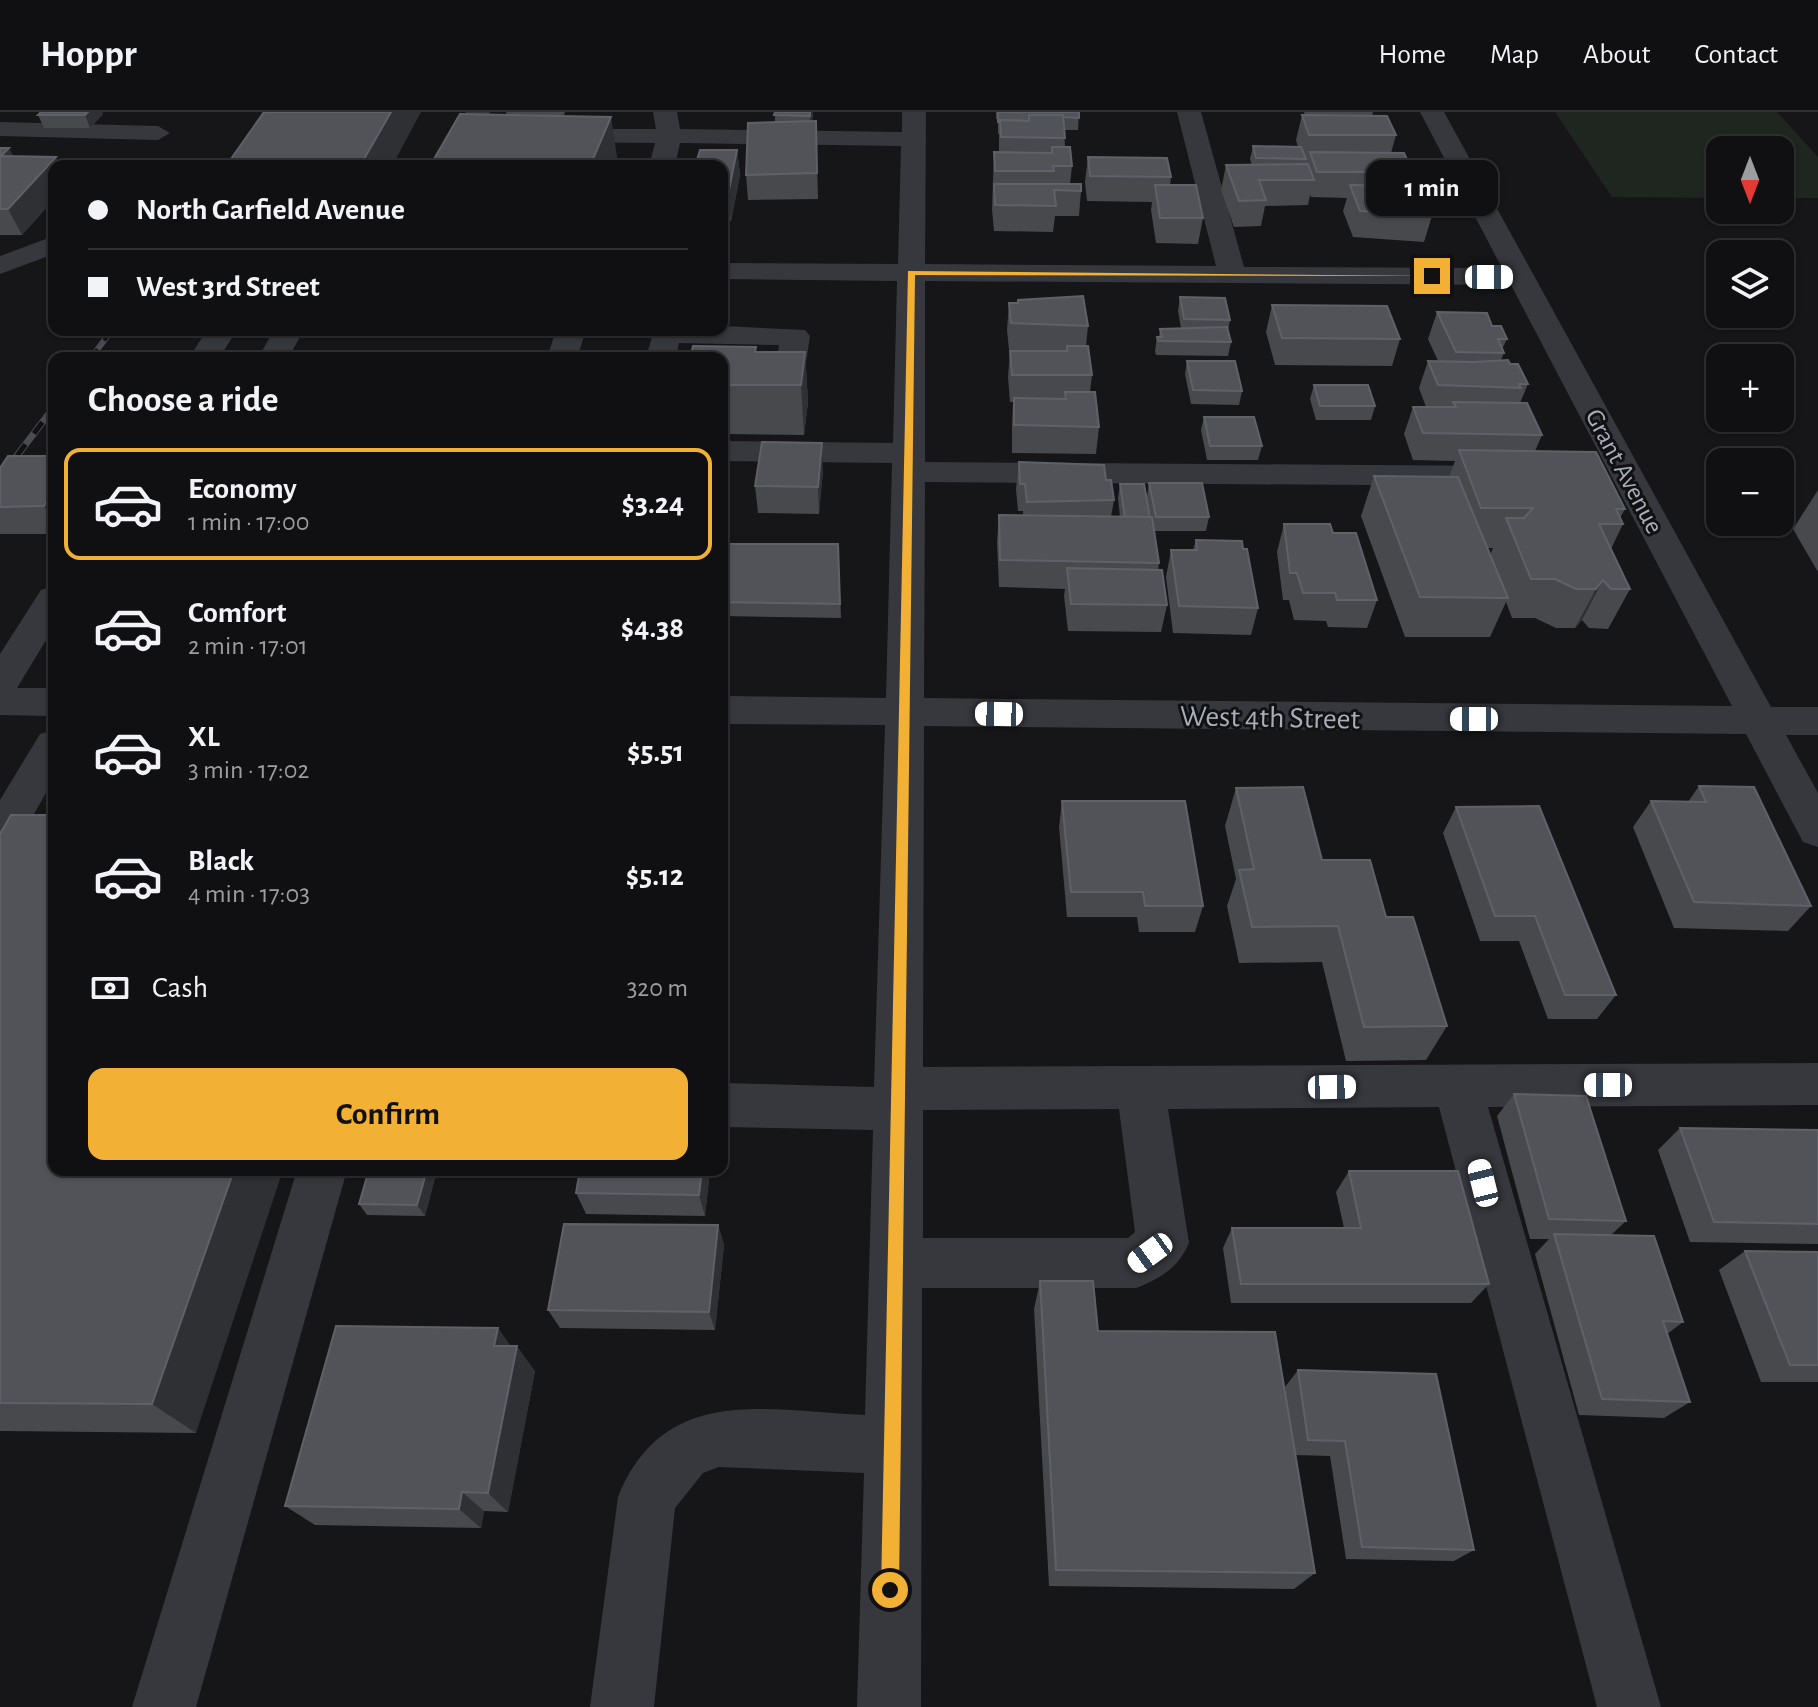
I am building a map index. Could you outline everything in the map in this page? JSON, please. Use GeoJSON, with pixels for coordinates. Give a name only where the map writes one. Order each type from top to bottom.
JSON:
{"type":"FeatureCollection","features":[{"type":"Feature","properties":{"kind":"street"},"geometry":{"type":"LineString","coordinates":[[141,155],[173,112]]}},
{"type":"Feature","properties":{"kind":"street"},"geometry":{"type":"LineString","coordinates":[[478,112],[467,136],[667,124],[913,125],[889,1707]]}},
{"type":"Feature","properties":{"kind":"street"},"geometry":{"type":"LineString","coordinates":[[1189,112],[1232,275]]}},
{"type":"Feature","properties":{"kind":"street","name":"Grant Avenue"},"geometry":{"type":"LineString","coordinates":[[1432,112],[1521,277],[1612,477],[1759,722],[1818,831]]}},
{"type":"Feature","properties":{"kind":"street"},"geometry":{"type":"LineString","coordinates":[[663,160],[667,124]]}},
{"type":"Feature","properties":{"kind":"street"},"geometry":{"type":"LineString","coordinates":[[0,129],[158,133]]}},
{"type":"Feature","properties":{"kind":"street"},"geometry":{"type":"LineString","coordinates":[[1,265],[48,246]]}},
{"type":"Feature","properties":{"kind":"street"},"geometry":{"type":"LineString","coordinates":[[728,271],[1521,277]]}},
{"type":"Feature","properties":{"kind":"street"},"geometry":{"type":"LineString","coordinates":[[728,335],[795,336],[790,370]]}},
{"type":"Feature","properties":{"kind":"street"},"geometry":{"type":"LineString","coordinates":[[728,451],[908,463],[1534,477]]}},
{"type":"Feature","properties":{"kind":"street"},"geometry":{"type":"LineString","coordinates":[[0,684],[48,608]]}},
{"type":"Feature","properties":{"kind":"street"},"geometry":{"type":"LineString","coordinates":[[0,701],[48,702]]}},
{"type":"Feature","properties":{"kind":"street","name":"West 4th Street"},"geometry":{"type":"LineString","coordinates":[[728,710],[1818,721]]}},
{"type":"Feature","properties":{"kind":"street"},"geometry":{"type":"LineString","coordinates":[[1,832],[48,754]]}},
{"type":"Feature","properties":{"kind":"street"},"geometry":{"type":"LineString","coordinates":[[728,1105],[1141,1088],[1818,1084]]}},
{"type":"Feature","properties":{"kind":"street"},"geometry":{"type":"LineString","coordinates":[[1458,1086],[1629,1707]]}},
{"type":"Feature","properties":{"kind":"street"},"geometry":{"type":"LineString","coordinates":[[895,1263],[1136,1263],[1163,1243],[1141,1088]]}},
{"type":"Feature","properties":{"kind":"street"},"geometry":{"type":"LineString","coordinates":[[164,1707],[320,1176]]}},
{"type":"Feature","properties":{"kind":"street"},"geometry":{"type":"LineString","coordinates":[[622,1707],[647,1497],[683,1452],[719,1438],[892,1445]]}},
{"type":"Feature","properties":{"kind":"shaded area"},"geometry":{"type":"Polygon","coordinates":[[[1555,112],[1777,112],[1818,157],[1818,198],[1794,198],[1794,136],[1706,136],[1706,198],[1612,197],[1555,112]]]}},
{"type":"Feature","properties":{"kind":"building"},"geometry":{"type":"Polygon","coordinates":[[[41,112],[88,112],[85,115],[38,115],[41,112]]]}},
{"type":"Feature","properties":{"kind":"building"},"geometry":{"type":"Polygon","coordinates":[[[264,112],[391,112],[363,160],[230,160],[264,112]]]}},
{"type":"Feature","properties":{"kind":"building"},"geometry":{"type":"Polygon","coordinates":[[[775,112],[810,112],[810,116],[774,115],[775,112]]]}},
{"type":"Feature","properties":{"kind":"building"},"geometry":{"type":"Polygon","coordinates":[[[998,112],[1079,112],[1079,118],[1029,115],[1029,121],[998,122],[998,112]]]}},
{"type":"Feature","properties":{"kind":"building"},"geometry":{"type":"Polygon","coordinates":[[[460,114],[611,117],[593,160],[433,160],[460,114]]]}},
{"type":"Feature","properties":{"kind":"building"},"geometry":{"type":"Polygon","coordinates":[[[1029,115],[1063,115],[1065,138],[1001,137],[1000,120],[1029,121],[1029,115]]]}},
{"type":"Feature","properties":{"kind":"building"},"geometry":{"type":"Polygon","coordinates":[[[1302,115],[1387,116],[1396,135],[1309,135],[1302,115]]]}},
{"type":"Feature","properties":{"kind":"building"},"geometry":{"type":"Polygon","coordinates":[[[816,121],[817,173],[746,175],[748,123],[816,121]]]}},
{"type":"Feature","properties":{"kind":"building"},"geometry":{"type":"Polygon","coordinates":[[[1253,146],[1301,147],[1306,159],[1256,158],[1253,146]]]}},
{"type":"Feature","properties":{"kind":"building"},"geometry":{"type":"Polygon","coordinates":[[[1052,147],[1070,147],[1072,166],[1053,166],[1054,171],[995,171],[994,152],[1052,153],[1052,147]]]}},
{"type":"Feature","properties":{"kind":"building"},"geometry":{"type":"Polygon","coordinates":[[[0,148],[9,148],[1,156],[56,157],[48,160],[48,166],[8,209],[0,209],[0,148]]]}},
{"type":"Feature","properties":{"kind":"building"},"geometry":{"type":"Polygon","coordinates":[[[700,150],[737,150],[728,195],[728,160],[697,160],[700,150]]]}},
{"type":"Feature","properties":{"kind":"building"},"geometry":{"type":"Polygon","coordinates":[[[1310,152],[1404,153],[1413,172],[1317,172],[1310,152]]]}},
{"type":"Feature","properties":{"kind":"building"},"geometry":{"type":"Polygon","coordinates":[[[1088,157],[1167,158],[1171,177],[1090,176],[1088,157]]]}},
{"type":"Feature","properties":{"kind":"building"},"geometry":{"type":"Polygon","coordinates":[[[1308,164],[1314,180],[1259,180],[1266,200],[1239,201],[1226,165],[1308,164]]]}},
{"type":"Feature","properties":{"kind":"building"},"geometry":{"type":"Polygon","coordinates":[[[994,184],[1081,184],[1081,191],[1054,190],[1056,206],[995,205],[994,184]]]}},
{"type":"Feature","properties":{"kind":"building"},"geometry":{"type":"Polygon","coordinates":[[[1155,185],[1196,185],[1203,218],[1160,218],[1155,185]]]}},
{"type":"Feature","properties":{"kind":"building"},"geometry":{"type":"Polygon","coordinates":[[[1350,185],[1418,186],[1432,216],[1360,211],[1350,185]]]}},
{"type":"Feature","properties":{"kind":"building"},"geometry":{"type":"Polygon","coordinates":[[[1083,296],[1088,326],[1011,323],[1009,303],[1083,296]]]}},
{"type":"Feature","properties":{"kind":"building"},"geometry":{"type":"Polygon","coordinates":[[[1180,297],[1225,298],[1230,320],[1184,319],[1180,297]]]}},
{"type":"Feature","properties":{"kind":"building"},"geometry":{"type":"Polygon","coordinates":[[[1272,305],[1387,306],[1400,339],[1282,338],[1272,305]]]}},
{"type":"Feature","properties":{"kind":"building"},"geometry":{"type":"Polygon","coordinates":[[[1437,312],[1487,313],[1492,326],[1501,326],[1507,339],[1498,339],[1504,353],[1456,352],[1437,312]]]}},
{"type":"Feature","properties":{"kind":"building"},"geometry":{"type":"Polygon","coordinates":[[[1227,327],[1231,342],[1158,341],[1157,337],[1162,337],[1160,329],[1227,327]]]}},
{"type":"Feature","properties":{"kind":"building"},"geometry":{"type":"Polygon","coordinates":[[[693,346],[756,347],[755,352],[805,352],[801,385],[728,385],[728,352],[692,352],[693,346]]]}},
{"type":"Feature","properties":{"kind":"building"},"geometry":{"type":"Polygon","coordinates":[[[1067,346],[1088,346],[1092,375],[1012,375],[1010,351],[1067,351],[1067,346]]]}},
{"type":"Feature","properties":{"kind":"building"},"geometry":{"type":"Polygon","coordinates":[[[1508,360],[1510,364],[1518,364],[1528,384],[1519,384],[1521,388],[1438,385],[1428,361],[1474,362],[1508,360]]]}},
{"type":"Feature","properties":{"kind":"building"},"geometry":{"type":"Polygon","coordinates":[[[1187,361],[1235,361],[1242,391],[1193,390],[1187,361]]]}},
{"type":"Feature","properties":{"kind":"building"},"geometry":{"type":"Polygon","coordinates":[[[1314,385],[1368,385],[1375,406],[1320,406],[1314,385]]]}},
{"type":"Feature","properties":{"kind":"building"},"geometry":{"type":"Polygon","coordinates":[[[1065,392],[1095,392],[1099,427],[1014,425],[1014,398],[1066,399],[1065,392]]]}},
{"type":"Feature","properties":{"kind":"building"},"geometry":{"type":"Polygon","coordinates":[[[1453,402],[1527,403],[1542,435],[1423,433],[1413,407],[1456,407],[1453,402]]]}},
{"type":"Feature","properties":{"kind":"building"},"geometry":{"type":"Polygon","coordinates":[[[1204,417],[1254,417],[1262,446],[1210,446],[1204,417]]]}},
{"type":"Feature","properties":{"kind":"building"},"geometry":{"type":"Polygon","coordinates":[[[762,442],[822,443],[818,487],[755,486],[762,442]]]}},
{"type":"Feature","properties":{"kind":"building"},"geometry":{"type":"Polygon","coordinates":[[[1459,450],[1596,452],[1625,509],[1616,509],[1623,524],[1599,524],[1630,589],[1611,589],[1603,580],[1596,589],[1576,589],[1555,579],[1531,579],[1506,518],[1524,518],[1533,508],[1481,508],[1459,450]]]}},
{"type":"Feature","properties":{"kind":"building"},"geometry":{"type":"Polygon","coordinates":[[[8,456],[48,456],[48,500],[44,506],[0,507],[0,468],[8,456]]]}},
{"type":"Feature","properties":{"kind":"building"},"geometry":{"type":"Polygon","coordinates":[[[1019,462],[1104,465],[1106,480],[1111,480],[1114,500],[1027,502],[1025,484],[1020,484],[1019,462]]]}},
{"type":"Feature","properties":{"kind":"building"},"geometry":{"type":"Polygon","coordinates":[[[1374,476],[1458,477],[1508,598],[1420,597],[1374,476]]]}},
{"type":"Feature","properties":{"kind":"building"},"geometry":{"type":"Polygon","coordinates":[[[1149,483],[1202,483],[1209,517],[1156,517],[1149,483]]]}},
{"type":"Feature","properties":{"kind":"building"},"geometry":{"type":"Polygon","coordinates":[[[1120,484],[1144,484],[1150,517],[1125,517],[1120,484]]]}},
{"type":"Feature","properties":{"kind":"building"},"geometry":{"type":"Polygon","coordinates":[[[999,515],[1152,517],[1159,563],[1000,560],[999,515]]]}},
{"type":"Feature","properties":{"kind":"building"},"geometry":{"type":"Polygon","coordinates":[[[1284,524],[1330,524],[1333,533],[1356,533],[1377,600],[1337,600],[1335,593],[1303,593],[1297,573],[1290,573],[1284,524]]]}},
{"type":"Feature","properties":{"kind":"building"},"geometry":{"type":"Polygon","coordinates":[[[1196,540],[1242,541],[1243,549],[1247,549],[1258,608],[1179,606],[1171,550],[1197,550],[1196,540]]]}},
{"type":"Feature","properties":{"kind":"building"},"geometry":{"type":"Polygon","coordinates":[[[728,544],[838,544],[840,604],[728,602],[728,544]]]}},
{"type":"Feature","properties":{"kind":"building"},"geometry":{"type":"Polygon","coordinates":[[[1067,568],[1162,570],[1167,605],[1071,604],[1067,568]]]}},
{"type":"Feature","properties":{"kind":"building"},"geometry":{"type":"Polygon","coordinates":[[[1699,786],[1754,787],[1811,906],[1694,902],[1651,801],[1706,802],[1699,786]]]}},
{"type":"Feature","properties":{"kind":"building"},"geometry":{"type":"Polygon","coordinates":[[[1303,787],[1322,860],[1370,860],[1386,917],[1413,917],[1447,1026],[1364,1027],[1338,926],[1252,927],[1239,870],[1254,869],[1236,788],[1303,787]]]}},
{"type":"Feature","properties":{"kind":"building"},"geometry":{"type":"Polygon","coordinates":[[[1062,801],[1185,801],[1203,906],[1145,906],[1143,892],[1071,892],[1062,801]]]}},
{"type":"Feature","properties":{"kind":"building"},"geometry":{"type":"Polygon","coordinates":[[[1539,806],[1616,995],[1565,995],[1535,916],[1495,916],[1456,807],[1539,806]]]}},
{"type":"Feature","properties":{"kind":"building"},"geometry":{"type":"Polygon","coordinates":[[[11,815],[48,815],[48,1176],[232,1176],[152,1404],[0,1403],[0,834],[11,815]]]}},
{"type":"Feature","properties":{"kind":"building"},"geometry":{"type":"Polygon","coordinates":[[[1514,1094],[1586,1096],[1626,1221],[1549,1219],[1514,1094]]]}},
{"type":"Feature","properties":{"kind":"building"},"geometry":{"type":"Polygon","coordinates":[[[1680,1128],[1818,1130],[1818,1224],[1714,1222],[1680,1128]]]}},
{"type":"Feature","properties":{"kind":"building"},"geometry":{"type":"Polygon","coordinates":[[[1349,1171],[1458,1171],[1489,1284],[1241,1284],[1232,1228],[1361,1228],[1349,1171]]]}},
{"type":"Feature","properties":{"kind":"building"},"geometry":{"type":"Polygon","coordinates":[[[367,1176],[425,1176],[417,1205],[359,1204],[367,1176]]]}},
{"type":"Feature","properties":{"kind":"building"},"geometry":{"type":"Polygon","coordinates":[[[579,1176],[701,1176],[699,1195],[576,1193],[579,1176]]]}},
{"type":"Feature","properties":{"kind":"building"},"geometry":{"type":"Polygon","coordinates":[[[564,1224],[718,1225],[709,1312],[548,1310],[564,1224]]]}},
{"type":"Feature","properties":{"kind":"building"},"geometry":{"type":"Polygon","coordinates":[[[1554,1234],[1654,1236],[1683,1322],[1663,1321],[1690,1402],[1602,1399],[1554,1234]]]}},
{"type":"Feature","properties":{"kind":"building"},"geometry":{"type":"Polygon","coordinates":[[[1745,1251],[1818,1252],[1818,1365],[1790,1365],[1745,1251]]]}},
{"type":"Feature","properties":{"kind":"building"},"geometry":{"type":"Polygon","coordinates":[[[1040,1281],[1093,1281],[1098,1331],[1275,1332],[1315,1573],[1056,1570],[1040,1281]]]}},
{"type":"Feature","properties":{"kind":"building"},"geometry":{"type":"Polygon","coordinates":[[[336,1326],[498,1328],[494,1346],[517,1346],[488,1493],[462,1492],[459,1509],[285,1506],[336,1326]]]}},
{"type":"Feature","properties":{"kind":"building"},"geometry":{"type":"Polygon","coordinates":[[[1298,1370],[1436,1374],[1474,1550],[1362,1547],[1345,1441],[1308,1440],[1298,1370]]]}},
{"type":"Feature","properties":{"kind":"railway"},"geometry":{"type":"LineString","coordinates":[[96,352],[108,336]]}},
{"type":"Feature","properties":{"kind":"railway"},"geometry":{"type":"LineString","coordinates":[[0,478],[48,415]]}},
{"type":"Feature","properties":{"kind":"route"},"geometry":{"type":"LineString","coordinates":[[890,1590],[911,273],[1432,276]]}}]}
